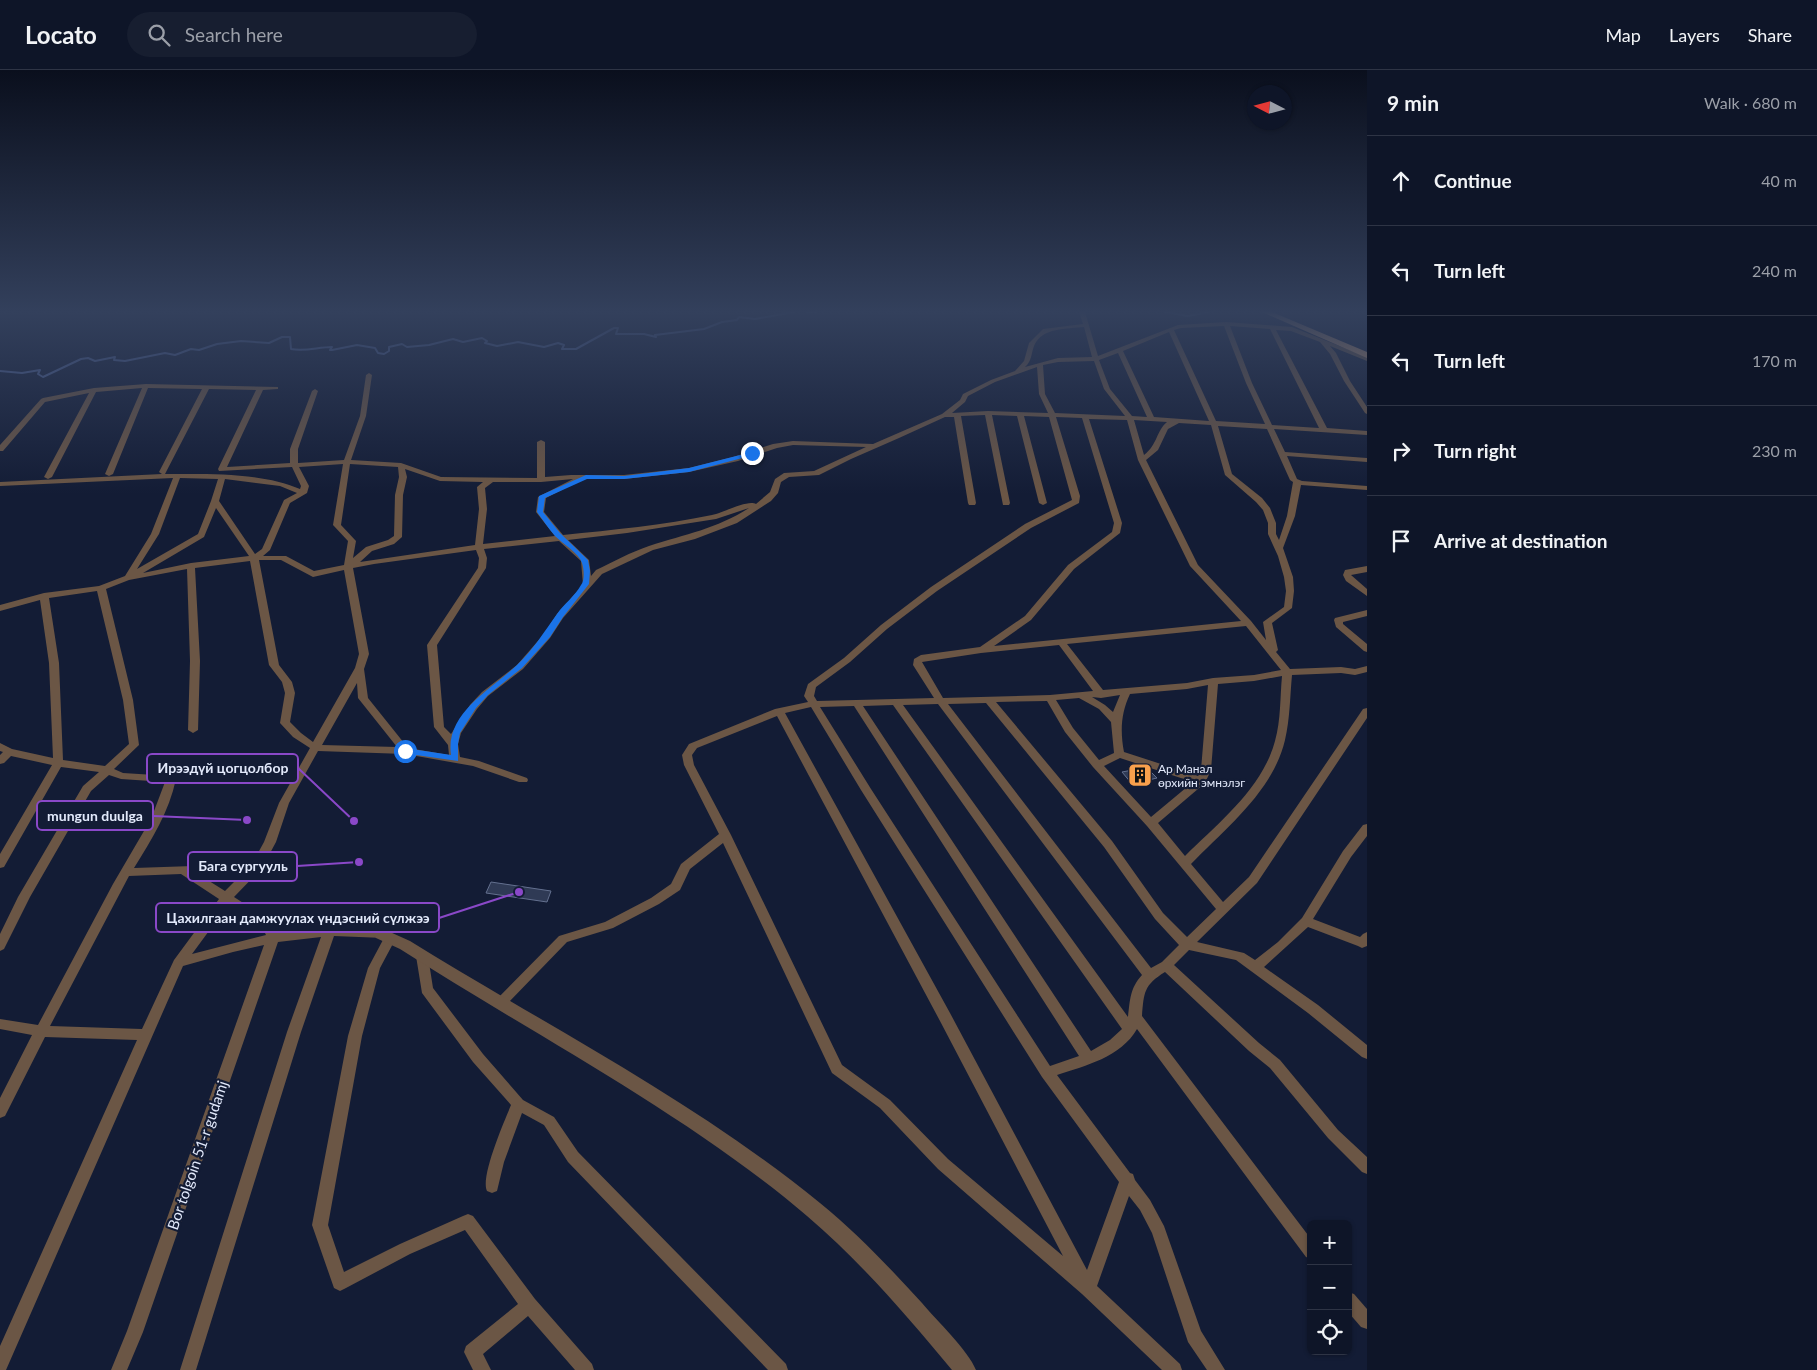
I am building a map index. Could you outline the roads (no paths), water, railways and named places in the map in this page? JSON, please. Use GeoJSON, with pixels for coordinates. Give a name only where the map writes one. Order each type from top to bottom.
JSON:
{"type":"FeatureCollection","features":[{"type":"Feature","properties":{"kind":"street"},"geometry":{"type":"LineString","coordinates":[[455,759],[453,744],[456,733],[473,707],[485,694],[520,667],[547,636],[560,616],[586,584],[598,572],[650,548],[692,537],[734,520],[768,499],[774,493],[778,481],[787,475],[816,473],[874,445],[897,438],[944,415],[963,401],[965,395],[1015,373]]}},
{"type":"Feature","properties":{"kind":"street"},"geometry":{"type":"LineString","coordinates":[[1041,373],[1042,394],[1052,415],[1076,501],[1028,526],[934,588],[884,627],[847,660],[811,686],[809,696],[866,790],[1047,1073],[1145,1204],[1159,1231],[1194,1336],[1218,1370]]}},
{"type":"Feature","properties":{"kind":"street"},"geometry":{"type":"LineString","coordinates":[[1101,373],[1107,389],[1130,418],[1142,460],[1194,566],[1248,623],[1287,672],[1280,740],[1274,760],[1259,788],[1184,863]]}},
{"type":"Feature","properties":{"kind":"street"},"geometry":{"type":"LineString","coordinates":[[1130,373],[1151,419]]}},
{"type":"Feature","properties":{"kind":"street"},"geometry":{"type":"LineString","coordinates":[[1191,373],[1214,424],[1230,475],[1259,500],[1267,510],[1272,523],[1272,534],[1288,570],[1292,590],[1288,608],[1267,622],[1270,643],[1276,658]]}},
{"type":"Feature","properties":{"kind":"street"},"geometry":{"type":"LineString","coordinates":[[1245,373],[1294,480],[1297,482],[1367,488]]}},
{"type":"Feature","properties":{"kind":"street"},"geometry":{"type":"LineString","coordinates":[[1295,373],[1324,430]]}},
{"type":"Feature","properties":{"kind":"street"},"geometry":{"type":"LineString","coordinates":[[1343,373],[1367,412]]}},
{"type":"Feature","properties":{"kind":"street"},"geometry":{"type":"LineString","coordinates":[[0,1364],[178,963],[227,897],[256,868],[270,842],[284,803],[360,668],[364,654],[348,566],[352,541],[337,525],[347,462],[363,416],[369,376]]}},
{"type":"Feature","properties":{"kind":"street"},"geometry":{"type":"LineString","coordinates":[[109,474],[146,386]]}},
{"type":"Feature","properties":{"kind":"street"},"geometry":{"type":"LineString","coordinates":[[0,449],[43,400],[94,390],[146,386],[276,388],[254,403]]}},
{"type":"Feature","properties":{"kind":"street"},"geometry":{"type":"LineString","coordinates":[[261,387],[222,469],[347,462],[401,465],[440,479],[541,480],[586,477],[624,478],[689,470],[793,443],[874,445]]}},
{"type":"Feature","properties":{"kind":"street"},"geometry":{"type":"LineString","coordinates":[[163,472],[206,388]]}},
{"type":"Feature","properties":{"kind":"street"},"geometry":{"type":"LineString","coordinates":[[48,476],[94,390]]}},
{"type":"Feature","properties":{"kind":"street"},"geometry":{"type":"LineString","coordinates":[[254,558],[266,550],[287,502],[303,493],[305,486],[294,464],[294,449],[315,391]]}},
{"type":"Feature","properties":{"kind":"street"},"geometry":{"type":"LineString","coordinates":[[944,415],[988,413],[1085,416],[1367,433]]}},
{"type":"Feature","properties":{"kind":"street"},"geometry":{"type":"LineString","coordinates":[[988,413],[1006,503]]}},
{"type":"Feature","properties":{"kind":"street"},"geometry":{"type":"LineString","coordinates":[[956,414],[972,503]]}},
{"type":"Feature","properties":{"kind":"street"},"geometry":{"type":"LineString","coordinates":[[1020,415],[1043,503]]}},
{"type":"Feature","properties":{"kind":"street"},"geometry":{"type":"LineString","coordinates":[[981,650],[1028,618],[1071,567],[1116,533],[1118,523],[1085,416]]}},
{"type":"Feature","properties":{"kind":"street"},"geometry":{"type":"LineString","coordinates":[[1142,460],[1157,447],[1164,428],[1169,423],[1182,421]]}},
{"type":"Feature","properties":{"kind":"street"},"geometry":{"type":"LineString","coordinates":[[541,442],[541,480]]}},
{"type":"Feature","properties":{"kind":"street"},"geometry":{"type":"LineString","coordinates":[[1283,454],[1367,460]]}},
{"type":"Feature","properties":{"kind":"street"},"geometry":{"type":"LineString","coordinates":[[348,566],[361,558],[369,549],[391,542],[398,537],[399,495],[403,477],[401,465]]}},
{"type":"Feature","properties":{"kind":"street"},"geometry":{"type":"LineString","coordinates":[[250,467],[303,493]]}},
{"type":"Feature","properties":{"kind":"street"},"geometry":{"type":"LineString","coordinates":[[0,484],[178,475],[222,476],[244,481],[282,484]]}},
{"type":"Feature","properties":{"kind":"street"},"geometry":{"type":"LineString","coordinates":[[127,578],[155,534],[178,475]]}},
{"type":"Feature","properties":{"kind":"street"},"geometry":{"type":"LineString","coordinates":[[0,608],[44,596],[101,588],[127,578],[201,535],[216,502],[222,476]]}},
{"type":"Feature","properties":{"kind":"street"},"geometry":{"type":"LineString","coordinates":[[586,477],[542,497],[540,512],[562,538],[585,560],[587,571],[586,584]]}},
{"type":"Feature","properties":{"kind":"street"},"geometry":{"type":"LineString","coordinates":[[0,479],[16,484]]}},
{"type":"Feature","properties":{"kind":"street"},"geometry":{"type":"LineString","coordinates":[[453,744],[439,726],[432,645],[482,568],[483,558],[479,547],[483,509],[481,488],[492,479]]}},
{"type":"Feature","properties":{"kind":"street"},"geometry":{"type":"LineString","coordinates":[[1279,549],[1286,536],[1296,496],[1297,482]]}},
{"type":"Feature","properties":{"kind":"street"},"geometry":{"type":"LineString","coordinates":[[127,578],[191,566],[254,558],[283,558],[313,574],[374,561],[604,532],[627,531],[716,517],[762,500],[774,493]]}},
{"type":"Feature","properties":{"kind":"street"},"geometry":{"type":"LineString","coordinates":[[216,502],[254,558],[274,665],[287,682],[290,693],[285,723],[297,735],[316,748],[405,751],[475,762],[523,780]]}},
{"type":"Feature","properties":{"kind":"street"},"geometry":{"type":"LineString","coordinates":[[191,566],[195,661],[194,730]]}},
{"type":"Feature","properties":{"kind":"street"},"geometry":{"type":"LineString","coordinates":[[1367,569],[1348,572],[1346,575],[1367,593]]}},
{"type":"Feature","properties":{"kind":"street"},"geometry":{"type":"LineString","coordinates":[[0,946],[24,897],[87,789],[134,745],[128,700],[101,588]]}},
{"type":"Feature","properties":{"kind":"street"},"geometry":{"type":"LineString","coordinates":[[0,864],[58,763],[54,663],[44,596]]}},
{"type":"Feature","properties":{"kind":"street"},"geometry":{"type":"LineString","coordinates":[[1367,613],[1338,620],[1339,626],[1367,648]]}},
{"type":"Feature","properties":{"kind":"street"},"geometry":{"type":"LineString","coordinates":[[1149,974],[940,700],[917,661],[921,658],[981,650],[1248,623]]}},
{"type":"Feature","properties":{"kind":"street"},"geometry":{"type":"LineString","coordinates":[[1062,643],[1101,695]]}},
{"type":"Feature","properties":{"kind":"street"},"geometry":{"type":"LineString","coordinates":[[360,668],[364,698],[405,751]]}},
{"type":"Feature","properties":{"kind":"street"},"geometry":{"type":"LineString","coordinates":[[1174,1370],[1088,1288],[943,1164],[885,1104],[837,1069],[725,835],[689,765],[687,755],[693,746],[778,711],[813,704],[1101,695],[1187,686],[1213,681],[1254,678],[1287,672],[1340,670],[1355,672],[1367,669]]}},
{"type":"Feature","properties":{"kind":"street"},"geometry":{"type":"LineString","coordinates":[[1151,823],[1201,781],[1206,770],[1213,681]]}},
{"type":"Feature","properties":{"kind":"street"},"geometry":{"type":"LineString","coordinates":[[1119,754],[1115,720],[1127,691]]}},
{"type":"Feature","properties":{"kind":"street"},"geometry":{"type":"LineString","coordinates":[[1081,696],[1102,707],[1115,720]]}},
{"type":"Feature","properties":{"kind":"street"},"geometry":{"type":"LineString","coordinates":[[1050,698],[1069,730],[1097,765],[1151,823],[1222,908]]}},
{"type":"Feature","properties":{"kind":"street"},"geometry":{"type":"LineString","coordinates":[[989,700],[1108,844],[1159,916],[1187,945],[1240,956],[1313,1009],[1367,1053]]}},
{"type":"Feature","properties":{"kind":"street"},"geometry":{"type":"LineString","coordinates":[[895,701],[1133,1024],[1307,1247]]}},
{"type":"Feature","properties":{"kind":"street"},"geometry":{"type":"LineString","coordinates":[[856,702],[1089,1059]]}},
{"type":"Feature","properties":{"kind":"street"},"geometry":{"type":"LineString","coordinates":[[778,711],[945,1016],[1088,1288]]}},
{"type":"Feature","properties":{"kind":"street"},"geometry":{"type":"LineString","coordinates":[[1047,1073],[1089,1059],[1133,1024],[1137,994],[1149,974],[1166,965],[1204,930],[1222,908],[1253,880],[1367,711]]}},
{"type":"Feature","properties":{"kind":"street"},"geometry":{"type":"LineString","coordinates":[[0,761],[4,749],[58,763],[107,770],[121,776],[171,779],[169,789],[150,829],[40,1031],[0,1112]]}},
{"type":"Feature","properties":{"kind":"street"},"geometry":{"type":"LineString","coordinates":[[1097,765],[1119,754],[1201,781]]}},
{"type":"Feature","properties":{"kind":"street"},"geometry":{"type":"LineString","coordinates":[[1256,966],[1282,945],[1306,920],[1347,854],[1367,828]]}},
{"type":"Feature","properties":{"kind":"street"},"geometry":{"type":"LineString","coordinates":[[500,1002],[563,939],[609,925],[655,901],[676,887],[685,867],[725,835]]}},
{"type":"Feature","properties":{"kind":"street"},"geometry":{"type":"LineString","coordinates":[[126,872],[256,868]]}},
{"type":"Feature","properties":{"kind":"street"},"geometry":{"type":"LineString","coordinates":[[183,870],[267,924],[273,938]]}},
{"type":"Feature","properties":{"kind":"street"},"geometry":{"type":"LineString","coordinates":[[1306,920],[1362,943],[1367,937]]}},
{"type":"Feature","properties":{"kind":"street"},"geometry":{"type":"LineString","coordinates":[[178,963],[234,946],[273,938],[329,932],[386,936],[500,1002],[631,1082],[697,1125],[812,1209],[870,1261],[966,1370]]}},
{"type":"Feature","properties":{"kind":"street"},"geometry":{"type":"LineString","coordinates":[[188,1370],[294,1032],[329,932]]}},
{"type":"Feature","properties":{"kind":"street"},"geometry":{"type":"LineString","coordinates":[[386,936],[374,968],[355,1036],[320,1225],[340,1283],[405,1249],[468,1221],[529,1305],[586,1370]]}},
{"type":"Feature","properties":{"kind":"street","name":"Bor tolgoin 51-r gudamj"},"geometry":{"type":"LineString","coordinates":[[119,1370],[135,1332],[273,938]]}},
{"type":"Feature","properties":{"kind":"street"},"geometry":{"type":"LineString","coordinates":[[422,956],[428,989],[478,1058],[518,1104],[549,1121],[573,1157],[780,1370]]}},
{"type":"Feature","properties":{"kind":"street"},"geometry":{"type":"LineString","coordinates":[[1166,965],[1254,1047],[1275,1064],[1333,1134],[1367,1167]]}},
{"type":"Feature","properties":{"kind":"street"},"geometry":{"type":"LineString","coordinates":[[0,1024],[40,1031],[145,1034]]}},
{"type":"Feature","properties":{"kind":"street"},"geometry":{"type":"LineString","coordinates":[[492,1186],[497,1162],[518,1104]]}},
{"type":"Feature","properties":{"kind":"street"},"geometry":{"type":"LineString","coordinates":[[1088,1288],[1128,1180]]}},
{"type":"Feature","properties":{"kind":"street"},"geometry":{"type":"LineString","coordinates":[[1352,1304],[1367,1321]]}},
{"type":"Feature","properties":{"kind":"street"},"geometry":{"type":"LineString","coordinates":[[483,1370],[472,1352],[529,1305]]}},
{"type":"Feature","properties":{"kind":"waterway"},"geometry":{"type":"LineString","coordinates":[[18,373],[24,373]]}},
{"type":"Feature","properties":{"kind":"waterway"},"geometry":{"type":"LineString","coordinates":[[39,373],[43,377],[52,373]]}},
{"type":"Feature","properties":{"kind":"place","name":"Ар Манал өрхийн эмнэлэг"},"geometry":{"type":"Point","coordinates":[1140,775]}},
{"type":"Feature","properties":{"kind":"place","name":"mungun duulga"},"geometry":{"type":"Point","coordinates":[247,820]}},
{"type":"Feature","properties":{"kind":"place","name":"Ирээдүй цогцолбор"},"geometry":{"type":"Point","coordinates":[354,821]}},
{"type":"Feature","properties":{"kind":"place","name":"Бага сургууль"},"geometry":{"type":"Point","coordinates":[359,862]}},
{"type":"Feature","properties":{"kind":"place","name":"Цахилгаан дамжуулах үндэсний сүлжээ"},"geometry":{"type":"Point","coordinates":[519,892]}}]}
